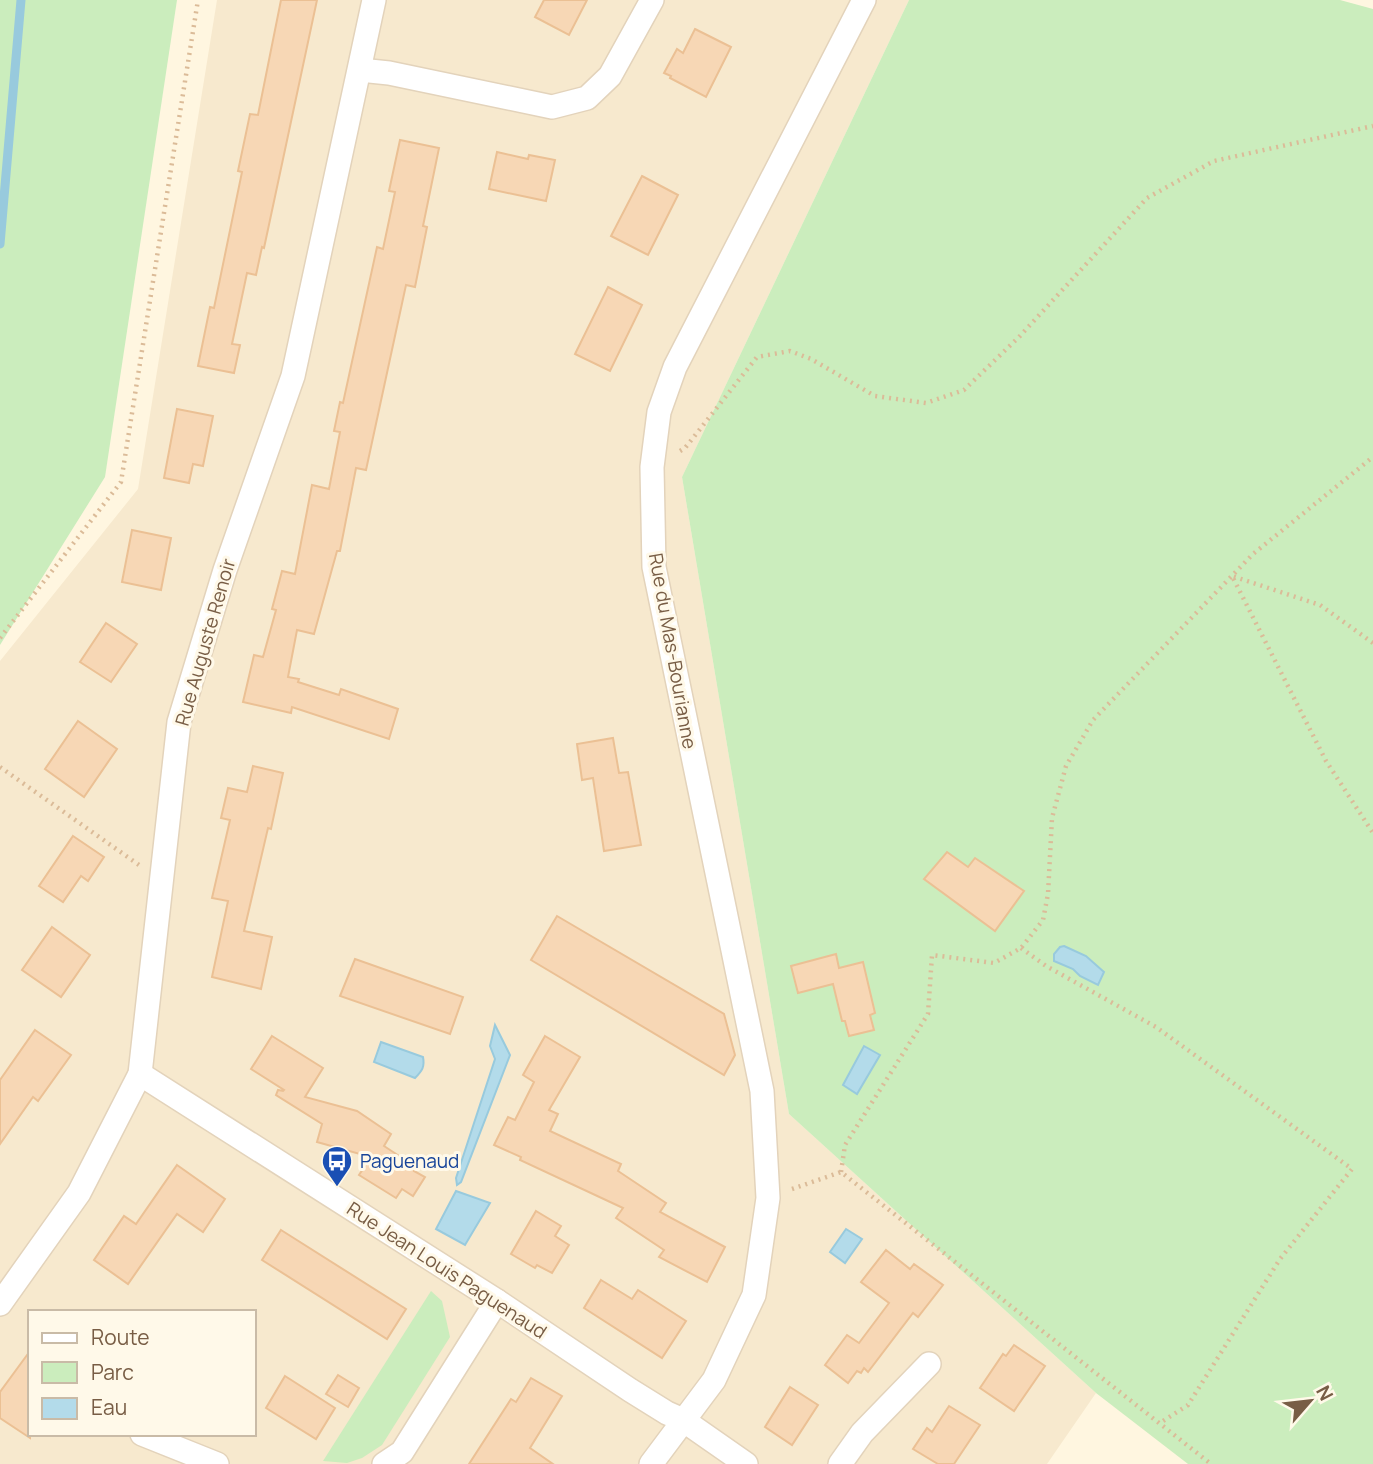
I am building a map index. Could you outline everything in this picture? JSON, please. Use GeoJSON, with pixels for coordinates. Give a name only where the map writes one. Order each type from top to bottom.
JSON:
{"type":"FeatureCollection","features":[{"type":"Feature","properties":{"kind":"street","name":"Rue Auguste Renoir"},"geometry":{"type":"LineString","coordinates":[[0,1304],[79,1193],[140,1074],[179,722],[225,570],[293,376],[374,0]]}},
{"type":"Feature","properties":{"kind":"street"},"geometry":{"type":"LineString","coordinates":[[360,70],[389,73],[552,107],[587,98],[610,76],[652,0]]}},
{"type":"Feature","properties":{"kind":"street","name":"Rue du Mas-Bourianne"},"geometry":{"type":"LineString","coordinates":[[652,1464],[714,1380],[754,1295],[768,1198],[762,1091],[654,567],[652,467],[659,412],[675,367],[864,0]]}},
{"type":"Feature","properties":{"kind":"street","name":"Rue Jean Louis Paguenaud"},"geometry":{"type":"LineString","coordinates":[[140,1074],[497,1301],[630,1390],[683,1420],[746,1464]]}},
{"type":"Feature","properties":{"kind":"street"},"geometry":{"type":"LineString","coordinates":[[384,1464],[402,1452],[497,1301]]}},
{"type":"Feature","properties":{"kind":"street"},"geometry":{"type":"LineString","coordinates":[[840,1464],[862,1433],[929,1364]]}},
{"type":"Feature","properties":{"kind":"street"},"geometry":{"type":"LineString","coordinates":[[147,1436],[217,1464]]}},
{"type":"Feature","properties":{"kind":"path"},"geometry":{"type":"LineString","coordinates":[[0,638],[121,482],[198,0]]}},
{"type":"Feature","properties":{"kind":"path"},"geometry":{"type":"LineString","coordinates":[[652,467],[685,448],[757,357],[790,351],[811,359],[875,396],[926,403],[964,390],[1019,337],[1147,198],[1214,161],[1373,126]]}},
{"type":"Feature","properties":{"kind":"path"},"geometry":{"type":"LineString","coordinates":[[841,1172],[845,1145],[928,1014],[932,955],[994,963],[1021,948],[1043,920],[1048,894],[1052,818],[1066,766],[1093,720],[1253,554],[1373,457]]}},
{"type":"Feature","properties":{"kind":"path"},"geometry":{"type":"LineString","coordinates":[[1232,576],[1320,605],[1373,643]]}},
{"type":"Feature","properties":{"kind":"path"},"geometry":{"type":"LineString","coordinates":[[1232,576],[1326,761],[1373,833]]}},
{"type":"Feature","properties":{"kind":"path"},"geometry":{"type":"LineString","coordinates":[[0,767],[162,881]]}},
{"type":"Feature","properties":{"kind":"path"},"geometry":{"type":"LineString","coordinates":[[1021,948],[1046,966],[1156,1027],[1352,1169],[1280,1259],[1188,1405],[1160,1423]]}},
{"type":"Feature","properties":{"kind":"path"},"geometry":{"type":"LineString","coordinates":[[768,1198],[841,1172]]}},
{"type":"Feature","properties":{"kind":"path"},"geometry":{"type":"LineString","coordinates":[[841,1172],[1212,1464]]}},
{"type":"Feature","properties":{"kind":"shaded area"},"geometry":{"type":"Polygon","coordinates":[[[217,0],[909,0],[682,477],[789,1114],[1096,1393],[1047,1464],[0,1464],[0,661],[138,489],[217,0]]]}},
{"type":"Feature","properties":{"kind":"green space"},"geometry":{"type":"Polygon","coordinates":[[[0,0],[177,0],[105,477],[0,645],[0,0]]]}},
{"type":"Feature","properties":{"kind":"green space"},"geometry":{"type":"Polygon","coordinates":[[[909,0],[1340,0],[1373,9],[1373,1464],[1188,1464],[1096,1393],[789,1114],[682,477],[909,0]]]}},
{"type":"Feature","properties":{"kind":"green space"},"geometry":{"type":"Polygon","coordinates":[[[431,1291],[442,1301],[450,1337],[382,1445],[362,1458],[347,1463],[323,1461],[431,1291]]]}},
{"type":"Feature","properties":{"kind":"water"},"geometry":{"type":"Polygon","coordinates":[[[1064,946],[1086,956],[1104,972],[1098,985],[1054,961],[1054,954],[1064,946]]]}},
{"type":"Feature","properties":{"kind":"water"},"geometry":{"type":"Polygon","coordinates":[[[495,1025],[510,1055],[461,1182],[457,1185],[456,1178],[495,1059],[490,1046],[495,1025]]]}},
{"type":"Feature","properties":{"kind":"water"},"geometry":{"type":"Polygon","coordinates":[[[381,1042],[423,1057],[423,1066],[415,1078],[374,1062],[381,1042]]]}},
{"type":"Feature","properties":{"kind":"water"},"geometry":{"type":"Polygon","coordinates":[[[864,1046],[880,1055],[857,1094],[843,1085],[864,1046]]]}},
{"type":"Feature","properties":{"kind":"water"},"geometry":{"type":"Polygon","coordinates":[[[456,1191],[490,1203],[465,1245],[436,1229],[456,1191]]]}},
{"type":"Feature","properties":{"kind":"water"},"geometry":{"type":"Polygon","coordinates":[[[846,1229],[862,1239],[845,1263],[830,1252],[846,1229]]]}},
{"type":"Feature","properties":{"kind":"building"},"geometry":{"type":"Polygon","coordinates":[[[281,0],[317,0],[264,248],[262,247],[256,275],[247,273],[232,344],[240,345],[234,373],[198,366],[210,307],[214,308],[242,172],[238,171],[250,114],[258,115],[281,0]]]}},
{"type":"Feature","properties":{"kind":"building"},"geometry":{"type":"Polygon","coordinates":[[[544,0],[587,0],[569,35],[535,17],[544,0]]]}},
{"type":"Feature","properties":{"kind":"building"},"geometry":{"type":"Polygon","coordinates":[[[695,29],[731,47],[706,97],[664,73],[677,49],[683,53],[695,29]]]}},
{"type":"Feature","properties":{"kind":"building"},"geometry":{"type":"Polygon","coordinates":[[[400,140],[439,148],[423,226],[427,227],[415,287],[406,285],[366,470],[356,468],[340,551],[337,551],[314,634],[297,630],[288,677],[339,695],[341,689],[398,709],[389,739],[292,707],[291,713],[243,702],[254,655],[263,657],[276,610],[272,609],[282,571],[295,574],[312,485],[329,489],[340,432],[334,431],[340,402],[343,403],[377,247],[383,249],[395,192],[389,191],[400,140]]]}},
{"type":"Feature","properties":{"kind":"building"},"geometry":{"type":"Polygon","coordinates":[[[497,152],[528,159],[529,155],[555,160],[546,201],[489,189],[497,152]]]}},
{"type":"Feature","properties":{"kind":"building"},"geometry":{"type":"Polygon","coordinates":[[[642,176],[678,195],[648,255],[611,236],[642,176]]]}},
{"type":"Feature","properties":{"kind":"building"},"geometry":{"type":"Polygon","coordinates":[[[608,287],[642,305],[610,371],[575,354],[608,287]]]}},
{"type":"Feature","properties":{"kind":"building"},"geometry":{"type":"Polygon","coordinates":[[[177,409],[213,416],[203,466],[193,464],[189,483],[164,478],[177,409]]]}},
{"type":"Feature","properties":{"kind":"building"},"geometry":{"type":"Polygon","coordinates":[[[132,530],[171,538],[161,590],[122,582],[132,530]]]}},
{"type":"Feature","properties":{"kind":"building"},"geometry":{"type":"Polygon","coordinates":[[[106,623],[137,644],[111,682],[80,662],[106,623]]]}},
{"type":"Feature","properties":{"kind":"building"},"geometry":{"type":"Polygon","coordinates":[[[78,721],[117,749],[84,797],[45,769],[78,721]]]}},
{"type":"Feature","properties":{"kind":"building"},"geometry":{"type":"Polygon","coordinates":[[[613,738],[619,773],[628,772],[641,845],[604,851],[593,778],[582,780],[577,744],[613,738]]]}},
{"type":"Feature","properties":{"kind":"building"},"geometry":{"type":"Polygon","coordinates":[[[253,766],[283,773],[244,931],[272,937],[261,989],[212,977],[228,901],[212,898],[230,820],[221,818],[228,788],[247,792],[253,766]]]}},
{"type":"Feature","properties":{"kind":"building"},"geometry":{"type":"Polygon","coordinates":[[[73,836],[104,857],[88,881],[81,876],[63,902],[39,886],[73,836]]]}},
{"type":"Feature","properties":{"kind":"building"},"geometry":{"type":"Polygon","coordinates":[[[947,852],[968,867],[975,858],[1024,891],[995,931],[924,879],[947,852]]]}},
{"type":"Feature","properties":{"kind":"building"},"geometry":{"type":"Polygon","coordinates":[[[557,916],[724,1014],[735,1055],[724,1075],[531,960],[557,916]]]}},
{"type":"Feature","properties":{"kind":"building"},"geometry":{"type":"Polygon","coordinates":[[[52,927],[90,955],[61,997],[22,970],[52,927]]]}},
{"type":"Feature","properties":{"kind":"building"},"geometry":{"type":"Polygon","coordinates":[[[836,954],[839,968],[863,962],[875,1013],[870,1015],[874,1030],[849,1036],[845,1021],[842,1021],[833,984],[798,993],[791,966],[836,954]]]}},
{"type":"Feature","properties":{"kind":"building"},"geometry":{"type":"Polygon","coordinates":[[[355,959],[463,997],[450,1034],[340,996],[355,959]]]}},
{"type":"Feature","properties":{"kind":"building"},"geometry":{"type":"Polygon","coordinates":[[[35,1030],[71,1055],[38,1101],[33,1097],[0,1144],[0,1080],[35,1030]]]}},
{"type":"Feature","properties":{"kind":"building"},"geometry":{"type":"Polygon","coordinates":[[[272,1036],[323,1068],[305,1097],[357,1111],[391,1134],[384,1146],[416,1167],[414,1171],[425,1177],[413,1196],[402,1189],[396,1198],[359,1175],[371,1157],[317,1142],[322,1124],[276,1095],[278,1090],[284,1090],[251,1069],[272,1036]]]}},
{"type":"Feature","properties":{"kind":"building"},"geometry":{"type":"Polygon","coordinates":[[[545,1036],[580,1057],[549,1110],[558,1114],[550,1131],[621,1164],[618,1171],[666,1203],[660,1212],[725,1247],[707,1282],[659,1257],[664,1250],[616,1218],[623,1208],[494,1145],[508,1117],[515,1120],[534,1082],[523,1075],[545,1036]]]}},
{"type":"Feature","properties":{"kind":"building"},"geometry":{"type":"Polygon","coordinates":[[[177,1165],[225,1199],[203,1232],[177,1214],[128,1284],[94,1260],[124,1216],[136,1224],[177,1165]]]}},
{"type":"Feature","properties":{"kind":"building"},"geometry":{"type":"Polygon","coordinates":[[[536,1211],[561,1226],[555,1236],[569,1245],[552,1273],[537,1265],[535,1268],[511,1254],[536,1211]]]}},
{"type":"Feature","properties":{"kind":"building"},"geometry":{"type":"Polygon","coordinates":[[[281,1230],[406,1309],[387,1339],[262,1260],[281,1230]]]}},
{"type":"Feature","properties":{"kind":"building"},"geometry":{"type":"Polygon","coordinates":[[[886,1250],[910,1269],[914,1264],[943,1285],[918,1317],[913,1313],[868,1372],[864,1368],[861,1373],[857,1371],[848,1383],[825,1365],[847,1335],[859,1343],[889,1303],[861,1282],[886,1250]]]}},
{"type":"Feature","properties":{"kind":"building"},"geometry":{"type":"Polygon","coordinates":[[[601,1280],[632,1299],[638,1290],[686,1321],[662,1358],[584,1308],[601,1280]]]}},
{"type":"Feature","properties":{"kind":"building"},"geometry":{"type":"Polygon","coordinates":[[[1014,1345],[1045,1366],[1014,1411],[980,1388],[1003,1354],[1006,1356],[1014,1345]]]}},
{"type":"Feature","properties":{"kind":"building"},"geometry":{"type":"Polygon","coordinates":[[[28,1354],[30,1438],[0,1418],[0,1392],[28,1354]]]}},
{"type":"Feature","properties":{"kind":"building"},"geometry":{"type":"Polygon","coordinates":[[[338,1375],[359,1388],[348,1407],[326,1394],[338,1375]]]}},
{"type":"Feature","properties":{"kind":"building"},"geometry":{"type":"Polygon","coordinates":[[[285,1376],[335,1408],[316,1439],[266,1408],[285,1376]]]}},
{"type":"Feature","properties":{"kind":"building"},"geometry":{"type":"Polygon","coordinates":[[[531,1378],[562,1396],[530,1448],[553,1464],[469,1464],[511,1399],[516,1402],[531,1378]]]}},
{"type":"Feature","properties":{"kind":"building"},"geometry":{"type":"Polygon","coordinates":[[[790,1387],[818,1405],[792,1445],[765,1427],[790,1387]]]}},
{"type":"Feature","properties":{"kind":"building"},"geometry":{"type":"Polygon","coordinates":[[[949,1406],[980,1425],[954,1464],[938,1464],[913,1449],[927,1428],[932,1432],[949,1406]]]}},
{"type":"Feature","properties":{"kind":"waterway"},"geometry":{"type":"LineString","coordinates":[[0,244],[21,0]]}},
{"type":"Feature","properties":{"kind":"place","name":"Paguenaud"},"geometry":{"type":"Point","coordinates":[337,1188]}}]}
